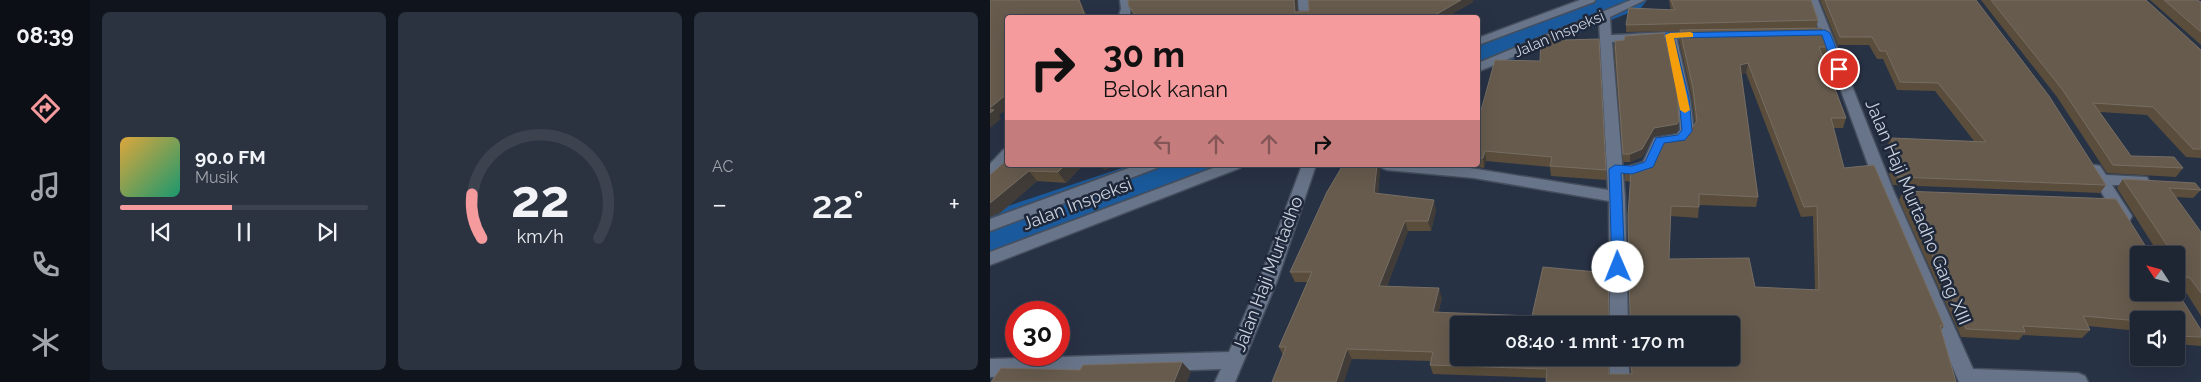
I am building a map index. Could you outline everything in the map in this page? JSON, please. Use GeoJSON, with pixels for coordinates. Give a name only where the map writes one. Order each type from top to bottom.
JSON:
{"type":"FeatureCollection","features":[{"type":"Feature","properties":{"kind":"street"},"geometry":{"type":"LineString","coordinates":[[1124,15],[1126,9],[1125,0]]}},
{"type":"Feature","properties":{"kind":"street"},"geometry":{"type":"LineString","coordinates":[[1303,0],[1305,15]]}},
{"type":"Feature","properties":{"kind":"street"},"geometry":{"type":"LineString","coordinates":[[1480,41],[1590,0]]}},
{"type":"Feature","properties":{"kind":"street","name":"Jalan Inspeksi"},"geometry":{"type":"LineString","coordinates":[[1480,67],[1640,0]]}},
{"type":"Feature","properties":{"kind":"street","name":"Jalan Haji Murtadho Gang XIII"},"geometry":{"type":"LineString","coordinates":[[1813,0],[1820,33],[1886,192],[1968,379]]}},
{"type":"Feature","properties":{"kind":"street"},"geometry":{"type":"LineString","coordinates":[[1604,15],[1617,198],[1619,316]]}},
{"type":"Feature","properties":{"kind":"street"},"geometry":{"type":"LineString","coordinates":[[1615,169],[1632,170],[1650,165],[1660,141],[1681,138],[1687,131],[1684,98],[1670,35]]}},
{"type":"Feature","properties":{"kind":"street"},"geometry":{"type":"LineString","coordinates":[[1605,39],[1708,35]]}},
{"type":"Feature","properties":{"kind":"street"},"geometry":{"type":"LineString","coordinates":[[990,174],[1005,156]]}},
{"type":"Feature","properties":{"kind":"street"},"geometry":{"type":"LineString","coordinates":[[2086,156],[2130,224]]}},
{"type":"Feature","properties":{"kind":"street"},"geometry":{"type":"LineString","coordinates":[[990,225],[1147,167]]}},
{"type":"Feature","properties":{"kind":"street","name":"Jalan Inspeksi"},"geometry":{"type":"LineString","coordinates":[[990,259],[1230,167]]}},
{"type":"Feature","properties":{"kind":"street","name":"Jalan Haji Murtadho"},"geometry":{"type":"LineString","coordinates":[[1225,382],[1268,281],[1308,167]]}},
{"type":"Feature","properties":{"kind":"street"},"geometry":{"type":"LineString","coordinates":[[1415,167],[1502,177],[1617,198]]}},
{"type":"Feature","properties":{"kind":"street"},"geometry":{"type":"LineString","coordinates":[[2101,180],[2153,182]]}},
{"type":"Feature","properties":{"kind":"street"},"geometry":{"type":"LineString","coordinates":[[1886,192],[1906,193]]}},
{"type":"Feature","properties":{"kind":"street"},"geometry":{"type":"LineString","coordinates":[[2095,200],[2114,200]]}},
{"type":"Feature","properties":{"kind":"street"},"geometry":{"type":"LineString","coordinates":[[990,368],[1234,360]]}},
{"type":"Feature","properties":{"kind":"street"},"geometry":{"type":"LineString","coordinates":[[1620,366],[1620,382]]}},
{"type":"Feature","properties":{"kind":"street"},"geometry":{"type":"LineString","coordinates":[[1968,379],[2078,382]]}},
{"type":"Feature","properties":{"kind":"building"},"geometry":{"type":"Polygon","coordinates":[[[990,0],[1079,0],[1085,15],[1005,15],[1005,96],[990,108],[990,0]]]}},
{"type":"Feature","properties":{"kind":"building"},"geometry":{"type":"Polygon","coordinates":[[[1128,0],[1294,0],[1295,12],[1309,11],[1308,0],[1461,0],[1435,15],[1136,15],[1128,5],[1128,0]]]}},
{"type":"Feature","properties":{"kind":"building"},"geometry":{"type":"Polygon","coordinates":[[[1671,0],[1811,0],[1818,20],[1626,25],[1629,8],[1675,10],[1671,0]]]}},
{"type":"Feature","properties":{"kind":"building"},"geometry":{"type":"Polygon","coordinates":[[[1825,0],[1976,0],[2049,96],[2106,185],[1897,177],[1892,165],[1901,165],[1891,138],[1986,142],[1938,83],[1900,82],[1886,51],[1880,51],[1872,37],[1840,37],[1825,0]]]}},
{"type":"Feature","properties":{"kind":"building"},"geometry":{"type":"Polygon","coordinates":[[[1991,0],[2146,0],[2201,50],[2201,149],[2193,149],[2153,107],[2093,103],[2131,156],[2174,157],[2183,168],[2113,165],[2062,89],[1991,0]]]}},
{"type":"Feature","properties":{"kind":"building"},"geometry":{"type":"Polygon","coordinates":[[[2164,0],[2197,0],[2201,2],[2201,32],[2164,0]]]}},
{"type":"Feature","properties":{"kind":"building"},"geometry":{"type":"Polygon","coordinates":[[[1822,28],[1828,47],[1819,47],[1846,118],[1831,118],[1844,168],[1874,165],[1944,326],[1940,326],[1956,382],[1546,382],[1547,369],[1459,366],[1609,366],[1609,374],[1632,374],[1632,366],[1740,366],[1740,316],[1630,316],[1628,215],[1631,172],[1625,171],[1625,166],[1640,165],[1652,160],[1660,151],[1666,137],[1688,133],[1697,121],[1693,88],[1680,30],[1822,28]],[[1748,63],[1740,65],[1758,197],[1699,194],[1699,207],[1671,206],[1669,259],[1749,258],[1755,287],[1819,290],[1817,206],[1804,207],[1748,63]]]}},
{"type":"Feature","properties":{"kind":"building"},"geometry":{"type":"Polygon","coordinates":[[[1664,33],[1677,90],[1679,121],[1677,124],[1654,128],[1642,149],[1630,154],[1623,154],[1615,41],[1624,40],[1625,36],[1664,33]]]}},
{"type":"Feature","properties":{"kind":"building"},"geometry":{"type":"Polygon","coordinates":[[[1545,36],[1565,36],[1565,40],[1599,39],[1606,170],[1550,166],[1552,157],[1485,151],[1483,158],[1480,158],[1480,114],[1495,60],[1540,61],[1541,38],[1545,36]]]}},
{"type":"Feature","properties":{"kind":"building"},"geometry":{"type":"Polygon","coordinates":[[[1005,162],[1005,167],[1063,167],[1058,172],[1029,171],[990,203],[990,175],[1005,162]]]}},
{"type":"Feature","properties":{"kind":"building"},"geometry":{"type":"Polygon","coordinates":[[[1342,167],[1377,167],[1374,193],[1434,200],[1428,221],[1405,221],[1379,286],[1439,288],[1433,312],[1532,316],[1450,316],[1450,366],[1430,365],[1433,352],[1347,349],[1336,382],[1272,382],[1286,347],[1279,347],[1312,272],[1290,272],[1327,192],[1342,167]]]}},
{"type":"Feature","properties":{"kind":"building"},"geometry":{"type":"Polygon","coordinates":[[[2123,179],[2195,183],[2201,190],[2169,188],[2201,232],[2201,293],[2190,278],[2185,277],[2185,246],[2167,245],[2123,179]]]}},
{"type":"Feature","properties":{"kind":"building"},"geometry":{"type":"Polygon","coordinates":[[[1903,191],[2116,199],[2145,246],[2130,246],[2130,301],[2183,301],[2201,330],[2201,337],[2185,336],[2185,311],[2130,311],[2130,320],[2083,316],[2090,330],[2023,326],[2025,332],[1966,329],[1903,191]]]}},
{"type":"Feature","properties":{"kind":"building"},"geometry":{"type":"Polygon","coordinates":[[[1543,267],[1608,273],[1609,316],[1532,316],[1543,267]]]}},
{"type":"Feature","properties":{"kind":"building"},"geometry":{"type":"Polygon","coordinates":[[[1182,362],[1174,382],[991,382],[1001,368],[1080,370],[1083,365],[1182,362]]]}},
{"type":"Feature","properties":{"kind":"waterway"},"geometry":{"type":"LineString","coordinates":[[1480,57],[1627,0]]}},
{"type":"Feature","properties":{"kind":"waterway"},"geometry":{"type":"LineString","coordinates":[[990,235],[1181,167]]}},
{"type":"Feature","properties":{"kind":"slow traffic"},"geometry":{"type":"LineString","coordinates":[[1685,110],[1670,35],[1690,35]]}},
{"type":"Feature","properties":{"kind":"route"},"geometry":{"type":"LineString","coordinates":[[1618,267],[1615,169],[1632,170],[1650,165],[1657,144],[1662,139],[1681,138],[1687,131],[1684,98],[1670,35],[1825,33],[1839,69]]}}]}
